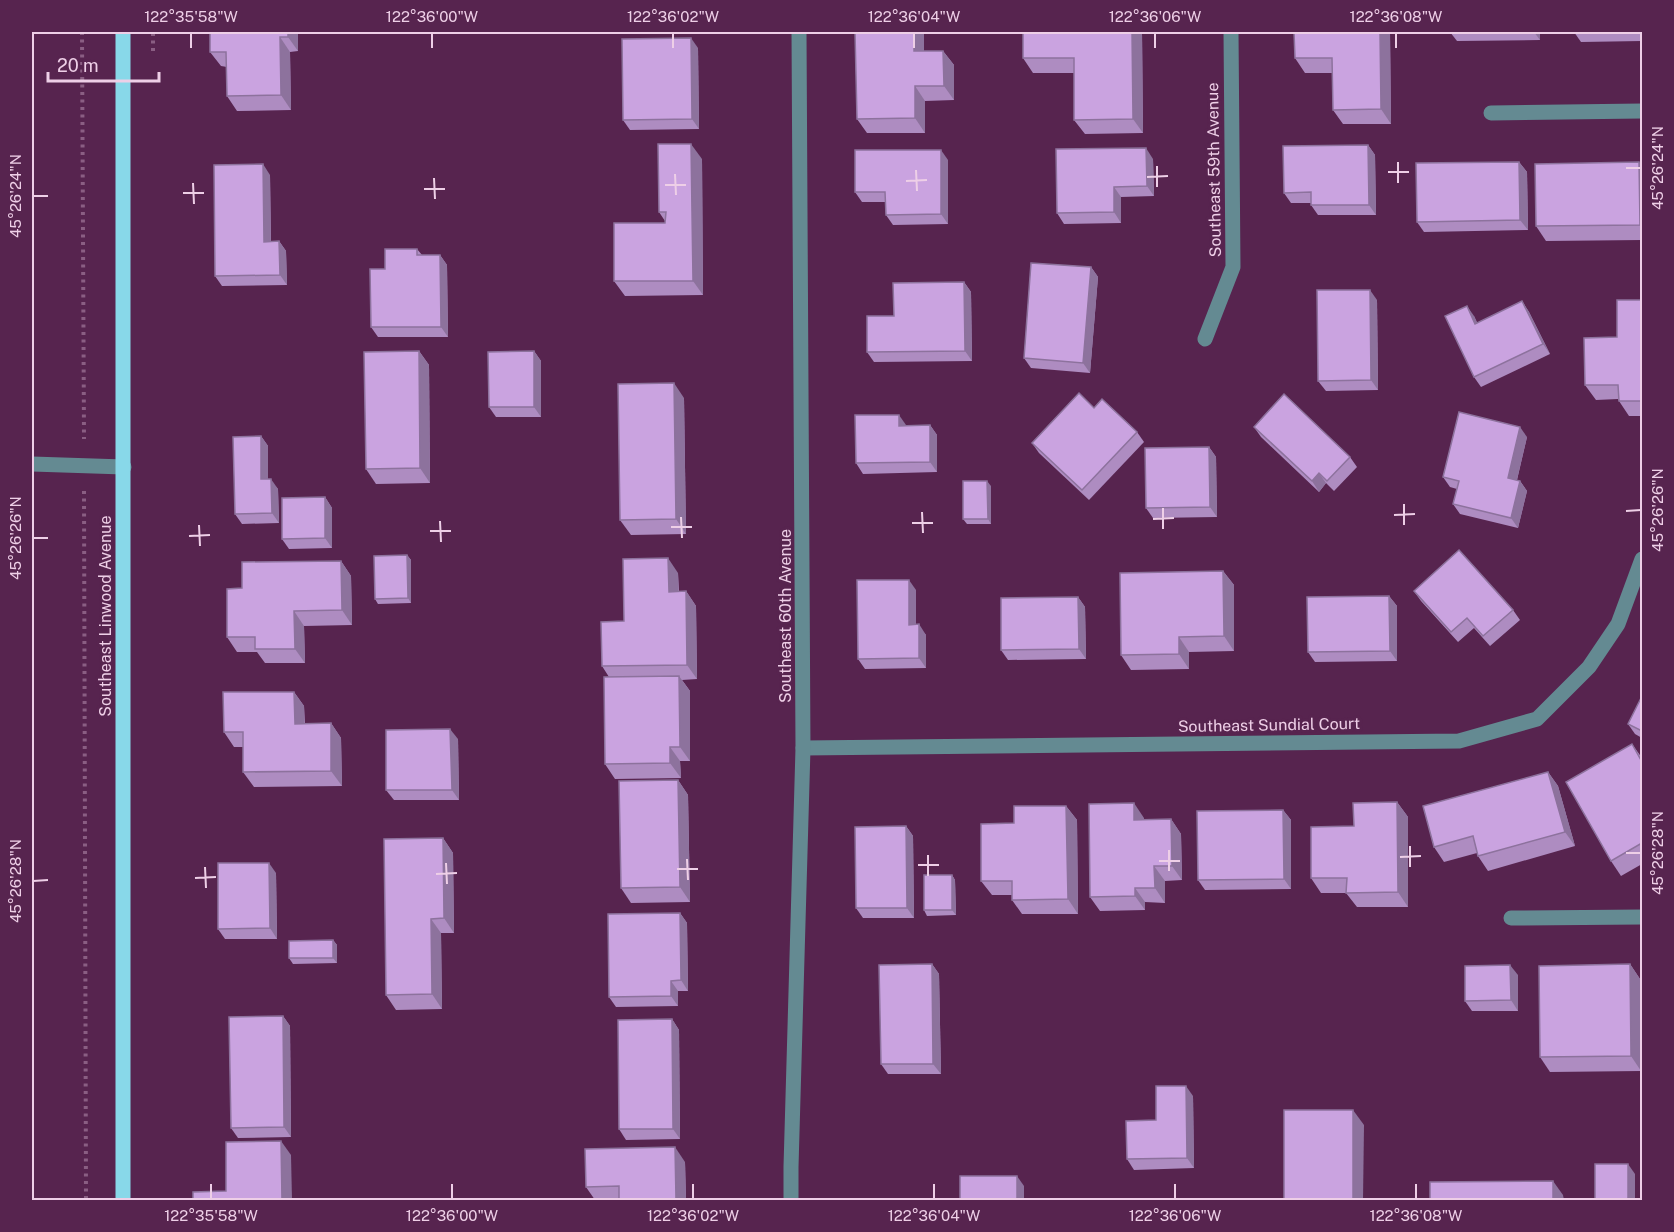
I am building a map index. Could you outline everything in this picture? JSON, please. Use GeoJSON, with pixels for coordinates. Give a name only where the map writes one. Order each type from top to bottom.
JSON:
{"type":"FeatureCollection","features":[{"type":"Feature","properties":{"kind":"main road","name":"Southeast Linwood Avenue"},"geometry":{"type":"LineString","coordinates":[[123,32],[123,1200]]}},
{"type":"Feature","properties":{"kind":"street","name":"Southeast 60th Avenue"},"geometry":{"type":"LineString","coordinates":[[791,1200],[803,748],[799,32]]}},
{"type":"Feature","properties":{"kind":"street","name":"Southeast 59th Avenue"},"geometry":{"type":"LineString","coordinates":[[1205,339],[1233,267],[1231,32]]}},
{"type":"Feature","properties":{"kind":"street"},"geometry":{"type":"LineString","coordinates":[[1491,113],[1642,111]]}},
{"type":"Feature","properties":{"kind":"street"},"geometry":{"type":"LineString","coordinates":[[32,464],[124,467]]}},
{"type":"Feature","properties":{"kind":"street","name":"Southeast Sundial Court"},"geometry":{"type":"LineString","coordinates":[[803,748],[1459,741],[1537,719],[1589,667],[1618,624],[1642,559]]}},
{"type":"Feature","properties":{"kind":"street"},"geometry":{"type":"LineString","coordinates":[[1511,918],[1642,917]]}},
{"type":"Feature","properties":{"kind":"path"},"geometry":{"type":"LineString","coordinates":[[82,32],[86,1200]]}},
{"type":"Feature","properties":{"kind":"building"},"geometry":{"type":"Polygon","coordinates":[[[210,32],[288,32],[288,37],[280,37],[281,95],[227,96],[226,52],[210,52],[210,32]]]}},
{"type":"Feature","properties":{"kind":"building"},"geometry":{"type":"Polygon","coordinates":[[[855,32],[914,32],[914,51],[943,51],[944,86],[915,86],[915,118],[857,119],[855,32]]]}},
{"type":"Feature","properties":{"kind":"building"},"geometry":{"type":"Polygon","coordinates":[[[1023,32],[1132,32],[1133,119],[1074,120],[1074,58],[1023,58],[1023,32]]]}},
{"type":"Feature","properties":{"kind":"building"},"geometry":{"type":"Polygon","coordinates":[[[1294,32],[1380,32],[1381,109],[1333,110],[1332,58],[1295,58],[1294,32]]]}},
{"type":"Feature","properties":{"kind":"building"},"geometry":{"type":"Polygon","coordinates":[[[691,38],[692,119],[623,120],[622,39],[691,38]]]}},
{"type":"Feature","properties":{"kind":"building"},"geometry":{"type":"Polygon","coordinates":[[[658,144],[691,144],[693,281],[614,281],[614,223],[665,223],[666,212],[659,212],[658,144]]]}},
{"type":"Feature","properties":{"kind":"building"},"geometry":{"type":"Polygon","coordinates":[[[1368,145],[1369,205],[1311,205],[1311,192],[1284,193],[1283,146],[1368,145]]]}},
{"type":"Feature","properties":{"kind":"building"},"geometry":{"type":"Polygon","coordinates":[[[1146,148],[1147,186],[1114,187],[1114,212],[1057,213],[1056,149],[1146,148]]]}},
{"type":"Feature","properties":{"kind":"building"},"geometry":{"type":"Polygon","coordinates":[[[855,150],[941,150],[941,214],[886,215],[885,192],[855,192],[855,150]]]}},
{"type":"Feature","properties":{"kind":"building"},"geometry":{"type":"Polygon","coordinates":[[[1519,162],[1520,220],[1417,222],[1416,163],[1519,162]]]}},
{"type":"Feature","properties":{"kind":"building"},"geometry":{"type":"Polygon","coordinates":[[[1639,162],[1640,225],[1536,226],[1535,164],[1639,162]]]}},
{"type":"Feature","properties":{"kind":"building"},"geometry":{"type":"Polygon","coordinates":[[[263,164],[264,242],[279,241],[280,275],[215,276],[214,165],[263,164]]]}},
{"type":"Feature","properties":{"kind":"building"},"geometry":{"type":"Polygon","coordinates":[[[385,249],[417,249],[417,255],[440,255],[441,327],[371,327],[370,269],[385,269],[385,249]]]}},
{"type":"Feature","properties":{"kind":"building"},"geometry":{"type":"Polygon","coordinates":[[[1031,263],[1091,267],[1083,363],[1024,358],[1031,263]]]}},
{"type":"Feature","properties":{"kind":"building"},"geometry":{"type":"Polygon","coordinates":[[[964,282],[965,351],[867,352],[867,316],[894,316],[893,283],[964,282]]]}},
{"type":"Feature","properties":{"kind":"building"},"geometry":{"type":"Polygon","coordinates":[[[1317,290],[1370,290],[1371,380],[1318,381],[1317,290]]]}},
{"type":"Feature","properties":{"kind":"building"},"geometry":{"type":"Polygon","coordinates":[[[1617,300],[1642,300],[1642,401],[1619,401],[1618,385],[1585,385],[1584,338],[1617,337],[1617,300]]]}},
{"type":"Feature","properties":{"kind":"building"},"geometry":{"type":"Polygon","coordinates":[[[1522,301],[1543,344],[1474,377],[1445,316],[1467,306],[1475,324],[1522,301]]]}},
{"type":"Feature","properties":{"kind":"building"},"geometry":{"type":"Polygon","coordinates":[[[419,351],[420,468],[366,469],[364,352],[419,351]]]}},
{"type":"Feature","properties":{"kind":"building"},"geometry":{"type":"Polygon","coordinates":[[[534,351],[534,407],[489,407],[488,352],[534,351]]]}},
{"type":"Feature","properties":{"kind":"building"},"geometry":{"type":"Polygon","coordinates":[[[674,383],[676,519],[620,520],[618,384],[674,383]]]}},
{"type":"Feature","properties":{"kind":"building"},"geometry":{"type":"Polygon","coordinates":[[[1079,393],[1094,408],[1102,399],[1137,432],[1082,490],[1032,443],[1079,393]]]}},
{"type":"Feature","properties":{"kind":"building"},"geometry":{"type":"Polygon","coordinates":[[[1284,394],[1350,457],[1327,481],[1319,473],[1312,481],[1254,427],[1284,394]]]}},
{"type":"Feature","properties":{"kind":"building"},"geometry":{"type":"Polygon","coordinates":[[[1459,412],[1520,427],[1508,478],[1520,481],[1511,518],[1453,504],[1459,481],[1443,477],[1459,412]]]}},
{"type":"Feature","properties":{"kind":"building"},"geometry":{"type":"Polygon","coordinates":[[[855,415],[899,415],[899,426],[930,425],[930,462],[856,463],[855,415]]]}},
{"type":"Feature","properties":{"kind":"building"},"geometry":{"type":"Polygon","coordinates":[[[261,436],[261,479],[271,479],[272,513],[235,514],[233,437],[261,436]]]}},
{"type":"Feature","properties":{"kind":"building"},"geometry":{"type":"Polygon","coordinates":[[[1209,447],[1210,507],[1146,508],[1145,448],[1209,447]]]}},
{"type":"Feature","properties":{"kind":"building"},"geometry":{"type":"Polygon","coordinates":[[[963,481],[987,481],[988,519],[963,519],[963,481]]]}},
{"type":"Feature","properties":{"kind":"building"},"geometry":{"type":"Polygon","coordinates":[[[325,497],[325,538],[282,539],[282,498],[325,497]]]}},
{"type":"Feature","properties":{"kind":"building"},"geometry":{"type":"Polygon","coordinates":[[[1459,550],[1513,610],[1483,636],[1467,618],[1451,632],[1414,591],[1459,550]]]}},
{"type":"Feature","properties":{"kind":"building"},"geometry":{"type":"Polygon","coordinates":[[[407,555],[408,598],[375,599],[374,556],[407,555]]]}},
{"type":"Feature","properties":{"kind":"building"},"geometry":{"type":"Polygon","coordinates":[[[668,558],[669,592],[686,591],[687,665],[602,666],[601,622],[624,621],[623,559],[668,558]]]}},
{"type":"Feature","properties":{"kind":"building"},"geometry":{"type":"Polygon","coordinates":[[[341,561],[342,610],[294,611],[295,649],[255,649],[255,637],[227,637],[227,589],[242,588],[242,562],[341,561]]]}},
{"type":"Feature","properties":{"kind":"building"},"geometry":{"type":"Polygon","coordinates":[[[1223,571],[1224,636],[1179,637],[1179,654],[1121,655],[1120,573],[1223,571]]]}},
{"type":"Feature","properties":{"kind":"building"},"geometry":{"type":"Polygon","coordinates":[[[857,580],[909,580],[909,625],[919,624],[919,658],[858,659],[857,580]]]}},
{"type":"Feature","properties":{"kind":"building"},"geometry":{"type":"Polygon","coordinates":[[[1389,596],[1390,651],[1308,652],[1307,597],[1389,596]]]}},
{"type":"Feature","properties":{"kind":"building"},"geometry":{"type":"Polygon","coordinates":[[[1078,597],[1079,649],[1001,650],[1001,598],[1078,597]]]}},
{"type":"Feature","properties":{"kind":"building"},"geometry":{"type":"Polygon","coordinates":[[[679,676],[680,747],[670,747],[670,763],[605,764],[604,677],[679,676]]]}},
{"type":"Feature","properties":{"kind":"building"},"geometry":{"type":"Polygon","coordinates":[[[223,692],[294,692],[295,724],[331,723],[331,771],[243,772],[243,732],[224,732],[223,692]]]}},
{"type":"Feature","properties":{"kind":"building"},"geometry":{"type":"Polygon","coordinates":[[[1642,696],[1642,731],[1628,724],[1642,696]]]}},
{"type":"Feature","properties":{"kind":"building"},"geometry":{"type":"Polygon","coordinates":[[[450,729],[452,790],[386,790],[386,730],[450,729]]]}},
{"type":"Feature","properties":{"kind":"building"},"geometry":{"type":"Polygon","coordinates":[[[1632,744],[1642,762],[1642,843],[1611,861],[1566,782],[1632,744]]]}},
{"type":"Feature","properties":{"kind":"building"},"geometry":{"type":"Polygon","coordinates":[[[1548,772],[1565,832],[1478,856],[1473,836],[1434,847],[1423,806],[1548,772]]]}},
{"type":"Feature","properties":{"kind":"building"},"geometry":{"type":"Polygon","coordinates":[[[678,780],[680,887],[621,888],[619,781],[678,780]]]}},
{"type":"Feature","properties":{"kind":"building"},"geometry":{"type":"Polygon","coordinates":[[[1397,802],[1398,892],[1346,893],[1347,878],[1311,878],[1311,827],[1354,826],[1353,803],[1397,802]]]}},
{"type":"Feature","properties":{"kind":"building"},"geometry":{"type":"Polygon","coordinates":[[[1134,803],[1134,820],[1171,819],[1172,866],[1154,866],[1155,888],[1135,888],[1135,896],[1090,897],[1089,804],[1134,803]]]}},
{"type":"Feature","properties":{"kind":"building"},"geometry":{"type":"Polygon","coordinates":[[[1014,806],[1066,806],[1068,899],[1012,900],[1012,881],[981,881],[981,824],[1014,823],[1014,806]]]}},
{"type":"Feature","properties":{"kind":"building"},"geometry":{"type":"Polygon","coordinates":[[[1283,810],[1284,879],[1198,880],[1197,811],[1283,810]]]}},
{"type":"Feature","properties":{"kind":"building"},"geometry":{"type":"Polygon","coordinates":[[[906,826],[907,908],[856,908],[855,827],[906,826]]]}},
{"type":"Feature","properties":{"kind":"building"},"geometry":{"type":"Polygon","coordinates":[[[443,838],[444,918],[431,919],[432,994],[386,995],[384,839],[443,838]]]}},
{"type":"Feature","properties":{"kind":"building"},"geometry":{"type":"Polygon","coordinates":[[[218,863],[269,863],[270,928],[218,929],[218,863]]]}},
{"type":"Feature","properties":{"kind":"building"},"geometry":{"type":"Polygon","coordinates":[[[924,875],[952,875],[952,910],[924,910],[924,875]]]}},
{"type":"Feature","properties":{"kind":"building"},"geometry":{"type":"Polygon","coordinates":[[[680,913],[681,980],[671,981],[671,996],[609,997],[608,914],[680,913]]]}},
{"type":"Feature","properties":{"kind":"building"},"geometry":{"type":"Polygon","coordinates":[[[333,940],[333,958],[289,958],[289,941],[333,940]]]}},
{"type":"Feature","properties":{"kind":"building"},"geometry":{"type":"Polygon","coordinates":[[[932,964],[933,1064],[881,1064],[879,965],[932,964]]]}},
{"type":"Feature","properties":{"kind":"building"},"geometry":{"type":"Polygon","coordinates":[[[1630,964],[1631,1056],[1540,1057],[1539,966],[1630,964]]]}},
{"type":"Feature","properties":{"kind":"building"},"geometry":{"type":"Polygon","coordinates":[[[1510,965],[1511,1000],[1465,1001],[1465,966],[1510,965]]]}},
{"type":"Feature","properties":{"kind":"building"},"geometry":{"type":"Polygon","coordinates":[[[283,1016],[284,1127],[231,1128],[229,1017],[283,1016]]]}},
{"type":"Feature","properties":{"kind":"building"},"geometry":{"type":"Polygon","coordinates":[[[672,1019],[673,1129],[619,1129],[618,1020],[672,1019]]]}},
{"type":"Feature","properties":{"kind":"building"},"geometry":{"type":"Polygon","coordinates":[[[1156,1086],[1186,1086],[1187,1158],[1127,1159],[1126,1121],[1156,1120],[1156,1086]]]}},
{"type":"Feature","properties":{"kind":"building"},"geometry":{"type":"Polygon","coordinates":[[[1284,1110],[1353,1110],[1353,1200],[1284,1200],[1284,1110]]]}},
{"type":"Feature","properties":{"kind":"building"},"geometry":{"type":"Polygon","coordinates":[[[281,1141],[282,1200],[193,1200],[193,1192],[226,1191],[226,1142],[281,1141]]]}},
{"type":"Feature","properties":{"kind":"building"},"geometry":{"type":"Polygon","coordinates":[[[675,1147],[676,1200],[619,1200],[619,1186],[586,1187],[585,1149],[675,1147]]]}},
{"type":"Feature","properties":{"kind":"building"},"geometry":{"type":"Polygon","coordinates":[[[1595,1164],[1628,1164],[1628,1200],[1595,1200],[1595,1164]]]}},
{"type":"Feature","properties":{"kind":"building"},"geometry":{"type":"Polygon","coordinates":[[[960,1176],[1017,1176],[1017,1200],[960,1200],[960,1176]]]}},
{"type":"Feature","properties":{"kind":"building"},"geometry":{"type":"Polygon","coordinates":[[[1553,1181],[1553,1200],[1430,1200],[1430,1182],[1553,1181]]]}}]}
